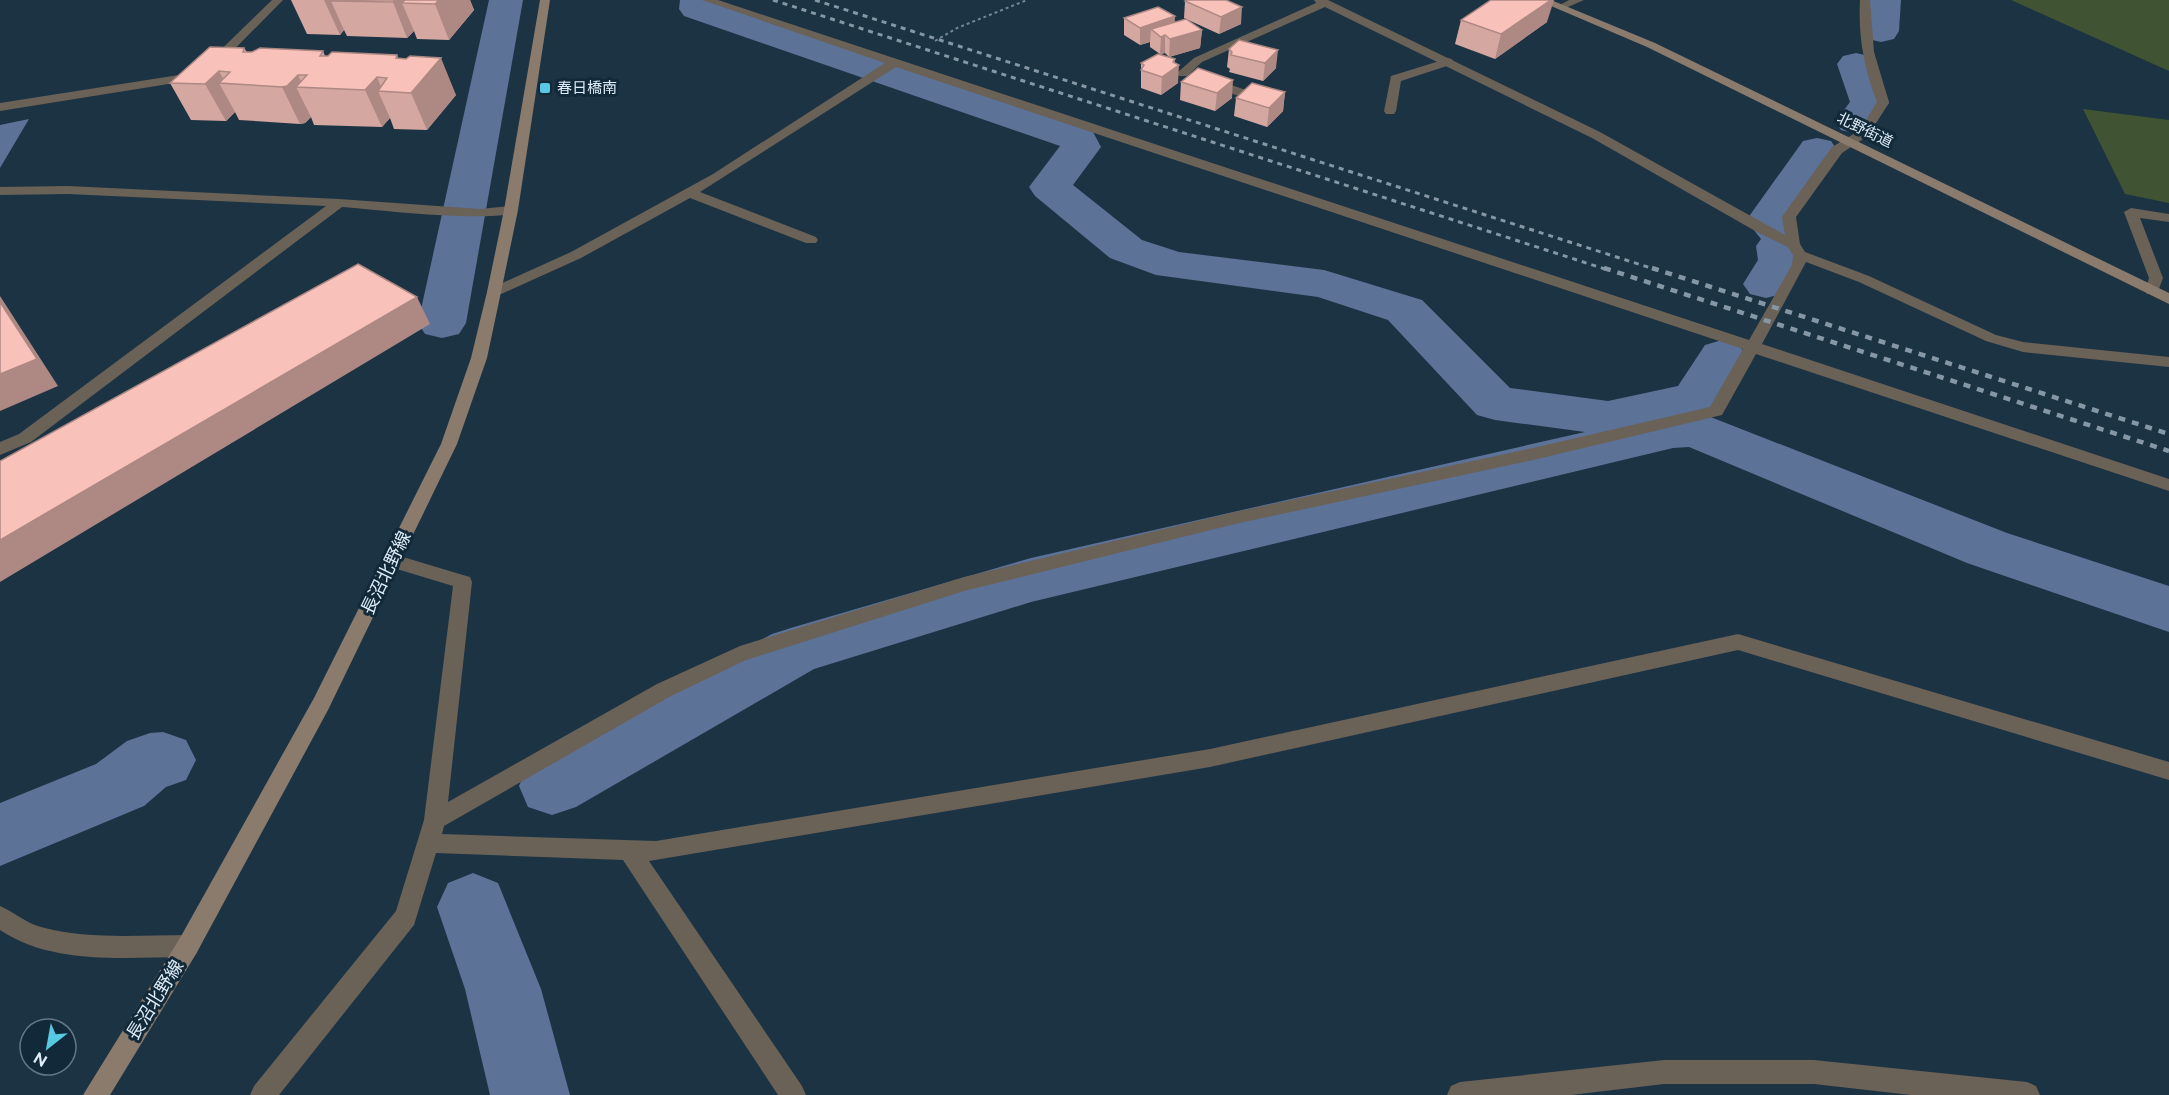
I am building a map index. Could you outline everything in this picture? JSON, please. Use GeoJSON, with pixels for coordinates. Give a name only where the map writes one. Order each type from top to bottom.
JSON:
{"type":"FeatureCollection","features":[{"type":"Feature","properties":{"kind":"main road","name":"長沼北野線"},"geometry":{"type":"LineString","coordinates":[[96,1095],[188,946],[321,704],[449,444],[479,358],[494,292],[511,210],[545,0]]}},
{"type":"Feature","properties":{"kind":"main road","name":"北野街道"},"geometry":{"type":"LineString","coordinates":[[1542,0],[1651,45],[2169,299]]}},
{"type":"Feature","properties":{"kind":"street"},"geometry":{"type":"LineString","coordinates":[[0,107],[202,75],[278,0]]}},
{"type":"Feature","properties":{"kind":"street"},"geometry":{"type":"LineString","coordinates":[[707,0],[2169,485]]}},
{"type":"Feature","properties":{"kind":"street"},"geometry":{"type":"LineString","coordinates":[[1561,7],[1579,0]]}},
{"type":"Feature","properties":{"kind":"street"},"geometry":{"type":"LineString","coordinates":[[435,820],[664,690],[740,654],[976,581],[1235,518],[1533,454],[1716,411],[1800,265],[1789,217],[1837,150],[1865,132],[1883,102],[1870,69],[1864,30],[1864,0]]}},
{"type":"Feature","properties":{"kind":"street"},"geometry":{"type":"LineString","coordinates":[[1242,93],[1178,71],[1322,1],[1596,135],[1797,250],[1991,338],[2023,347],[2169,362]]}},
{"type":"Feature","properties":{"kind":"street"},"geometry":{"type":"LineString","coordinates":[[1390,111],[1395,79],[1449,62]]}},
{"type":"Feature","properties":{"kind":"street"},"geometry":{"type":"LineString","coordinates":[[494,292],[576,255],[718,177],[893,63]]}},
{"type":"Feature","properties":{"kind":"street"},"geometry":{"type":"LineString","coordinates":[[0,191],[68,190],[339,203],[480,213],[511,210]]}},
{"type":"Feature","properties":{"kind":"street"},"geometry":{"type":"LineString","coordinates":[[688,192],[811,240]]}},
{"type":"Feature","properties":{"kind":"street"},"geometry":{"type":"LineString","coordinates":[[0,449],[25,438],[339,203]]}},
{"type":"Feature","properties":{"kind":"street"},"geometry":{"type":"LineString","coordinates":[[2152,291],[2156,278],[2131,212],[2169,218]]}},
{"type":"Feature","properties":{"kind":"street"},"geometry":{"type":"LineString","coordinates":[[263,1095],[406,917],[435,820],[463,582],[393,561]]}},
{"type":"Feature","properties":{"kind":"street"},"geometry":{"type":"LineString","coordinates":[[428,843],[656,851],[1210,758],[1738,642],[2169,771]]}},
{"type":"Feature","properties":{"kind":"street"},"geometry":{"type":"LineString","coordinates":[[629,850],[793,1095]]}},
{"type":"Feature","properties":{"kind":"street"},"geometry":{"type":"LineString","coordinates":[[0,917],[27,934],[58,944],[188,946]]}},
{"type":"Feature","properties":{"kind":"street"},"geometry":{"type":"LineString","coordinates":[[1460,1095],[1664,1072],[1814,1072],[2027,1095]]}},
{"type":"Feature","properties":{"kind":"path"},"geometry":{"type":"LineString","coordinates":[[893,63],[957,28],[1027,0]]}},
{"type":"Feature","properties":{"kind":"green space"},"geometry":{"type":"Polygon","coordinates":[[[2011,0],[2169,0],[2169,71],[2011,0]]]}},
{"type":"Feature","properties":{"kind":"green space"},"geometry":{"type":"Polygon","coordinates":[[[2083,109],[2169,120],[2169,203],[2125,194],[2083,109]]]}},
{"type":"Feature","properties":{"kind":"water"},"geometry":{"type":"Polygon","coordinates":[[[29,119],[0,168],[0,125],[29,119]]]}},
{"type":"Feature","properties":{"kind":"building"},"geometry":{"type":"Polygon","coordinates":[[[332,0],[395,0],[393,2],[332,0]]]}},
{"type":"Feature","properties":{"kind":"building"},"geometry":{"type":"Polygon","coordinates":[[[405,0],[439,0],[435,4],[402,3],[405,0]]]}},
{"type":"Feature","properties":{"kind":"building"},"geometry":{"type":"Polygon","coordinates":[[[1226,0],[1242,7],[1221,17],[1185,1],[1226,0]]]}},
{"type":"Feature","properties":{"kind":"building"},"geometry":{"type":"Polygon","coordinates":[[[1491,0],[1551,0],[1501,34],[1461,20],[1491,0]]]}},
{"type":"Feature","properties":{"kind":"building"},"geometry":{"type":"Polygon","coordinates":[[[1158,7],[1175,16],[1140,28],[1124,18],[1158,7]]]}},
{"type":"Feature","properties":{"kind":"building"},"geometry":{"type":"Polygon","coordinates":[[[1186,19],[1202,30],[1170,39],[1165,35],[1161,37],[1151,29],[1186,19]]]}},
{"type":"Feature","properties":{"kind":"building"},"geometry":{"type":"Polygon","coordinates":[[[1239,40],[1278,50],[1265,63],[1231,55],[1232,52],[1229,49],[1239,40]]]}},
{"type":"Feature","properties":{"kind":"building"},"geometry":{"type":"Polygon","coordinates":[[[210,47],[244,48],[243,52],[252,52],[260,48],[323,51],[320,56],[328,56],[332,52],[397,55],[396,58],[406,59],[410,56],[441,58],[411,93],[378,91],[387,78],[377,77],[365,90],[296,87],[307,75],[298,75],[287,86],[282,87],[219,83],[230,72],[219,71],[205,84],[170,83],[210,47]]]}},
{"type":"Feature","properties":{"kind":"building"},"geometry":{"type":"Polygon","coordinates":[[[1158,54],[1175,59],[1173,62],[1179,65],[1162,77],[1141,70],[1144,65],[1141,63],[1158,54]]]}},
{"type":"Feature","properties":{"kind":"building"},"geometry":{"type":"Polygon","coordinates":[[[1198,68],[1233,80],[1217,93],[1181,82],[1198,68]]]}},
{"type":"Feature","properties":{"kind":"building"},"geometry":{"type":"Polygon","coordinates":[[[1252,83],[1285,92],[1269,108],[1236,98],[1252,83]]]}},
{"type":"Feature","properties":{"kind":"building"},"geometry":{"type":"Polygon","coordinates":[[[358,264],[417,297],[0,540],[0,461],[358,264]]]}},
{"type":"Feature","properties":{"kind":"building"},"geometry":{"type":"Polygon","coordinates":[[[0,302],[37,359],[0,374],[0,302]]]}},
{"type":"Feature","properties":{"kind":"waterway"},"geometry":{"type":"LineString","coordinates":[[442,323],[506,0]]}},
{"type":"Feature","properties":{"kind":"waterway"},"geometry":{"type":"LineString","coordinates":[[697,0],[696,9],[1078,139],[1081,147],[1050,187],[1126,249],[1172,265],[1324,284],[1405,310],[1495,403],[1608,418],[1695,399],[1722,356]]}},
{"type":"Feature","properties":{"kind":"waterway"},"geometry":{"type":"LineString","coordinates":[[1881,31],[1884,0]]}},
{"type":"Feature","properties":{"kind":"waterway"},"geometry":{"type":"LineString","coordinates":[[1855,122],[1870,103],[1856,64]]}},
{"type":"Feature","properties":{"kind":"waterway"},"geometry":{"type":"LineString","coordinates":[[1775,229],[1772,215],[1817,150]]}},
{"type":"Feature","properties":{"kind":"waterway"},"geometry":{"type":"LineString","coordinates":[[1766,284],[1781,260],[1778,246]]}},
{"type":"Feature","properties":{"kind":"waterway"},"geometry":{"type":"LineString","coordinates":[[552,786],[794,651],[1031,580],[1673,430],[1694,429],[1987,548],[2169,609]]}},
{"type":"Feature","properties":{"kind":"waterway"},"geometry":{"type":"LineString","coordinates":[[0,835],[120,785],[150,761],[163,760]]}},
{"type":"Feature","properties":{"kind":"waterway"},"geometry":{"type":"LineString","coordinates":[[473,907],[503,989],[530,1095]]}},
{"type":"Feature","properties":{"kind":"railway"},"geometry":{"type":"LineString","coordinates":[[773,0],[1608,270]]}},
{"type":"Feature","properties":{"kind":"railway"},"geometry":{"type":"LineString","coordinates":[[815,0],[1657,270]]}},
{"type":"Feature","properties":{"kind":"railway"},"geometry":{"type":"LineString","coordinates":[[1604,268],[2169,451]]}},
{"type":"Feature","properties":{"kind":"railway"},"geometry":{"type":"LineString","coordinates":[[1652,268],[2169,434]]}},
{"type":"Feature","properties":{"kind":"place","name":"春日橋南"},"geometry":{"type":"Point","coordinates":[545,88]}}]}
